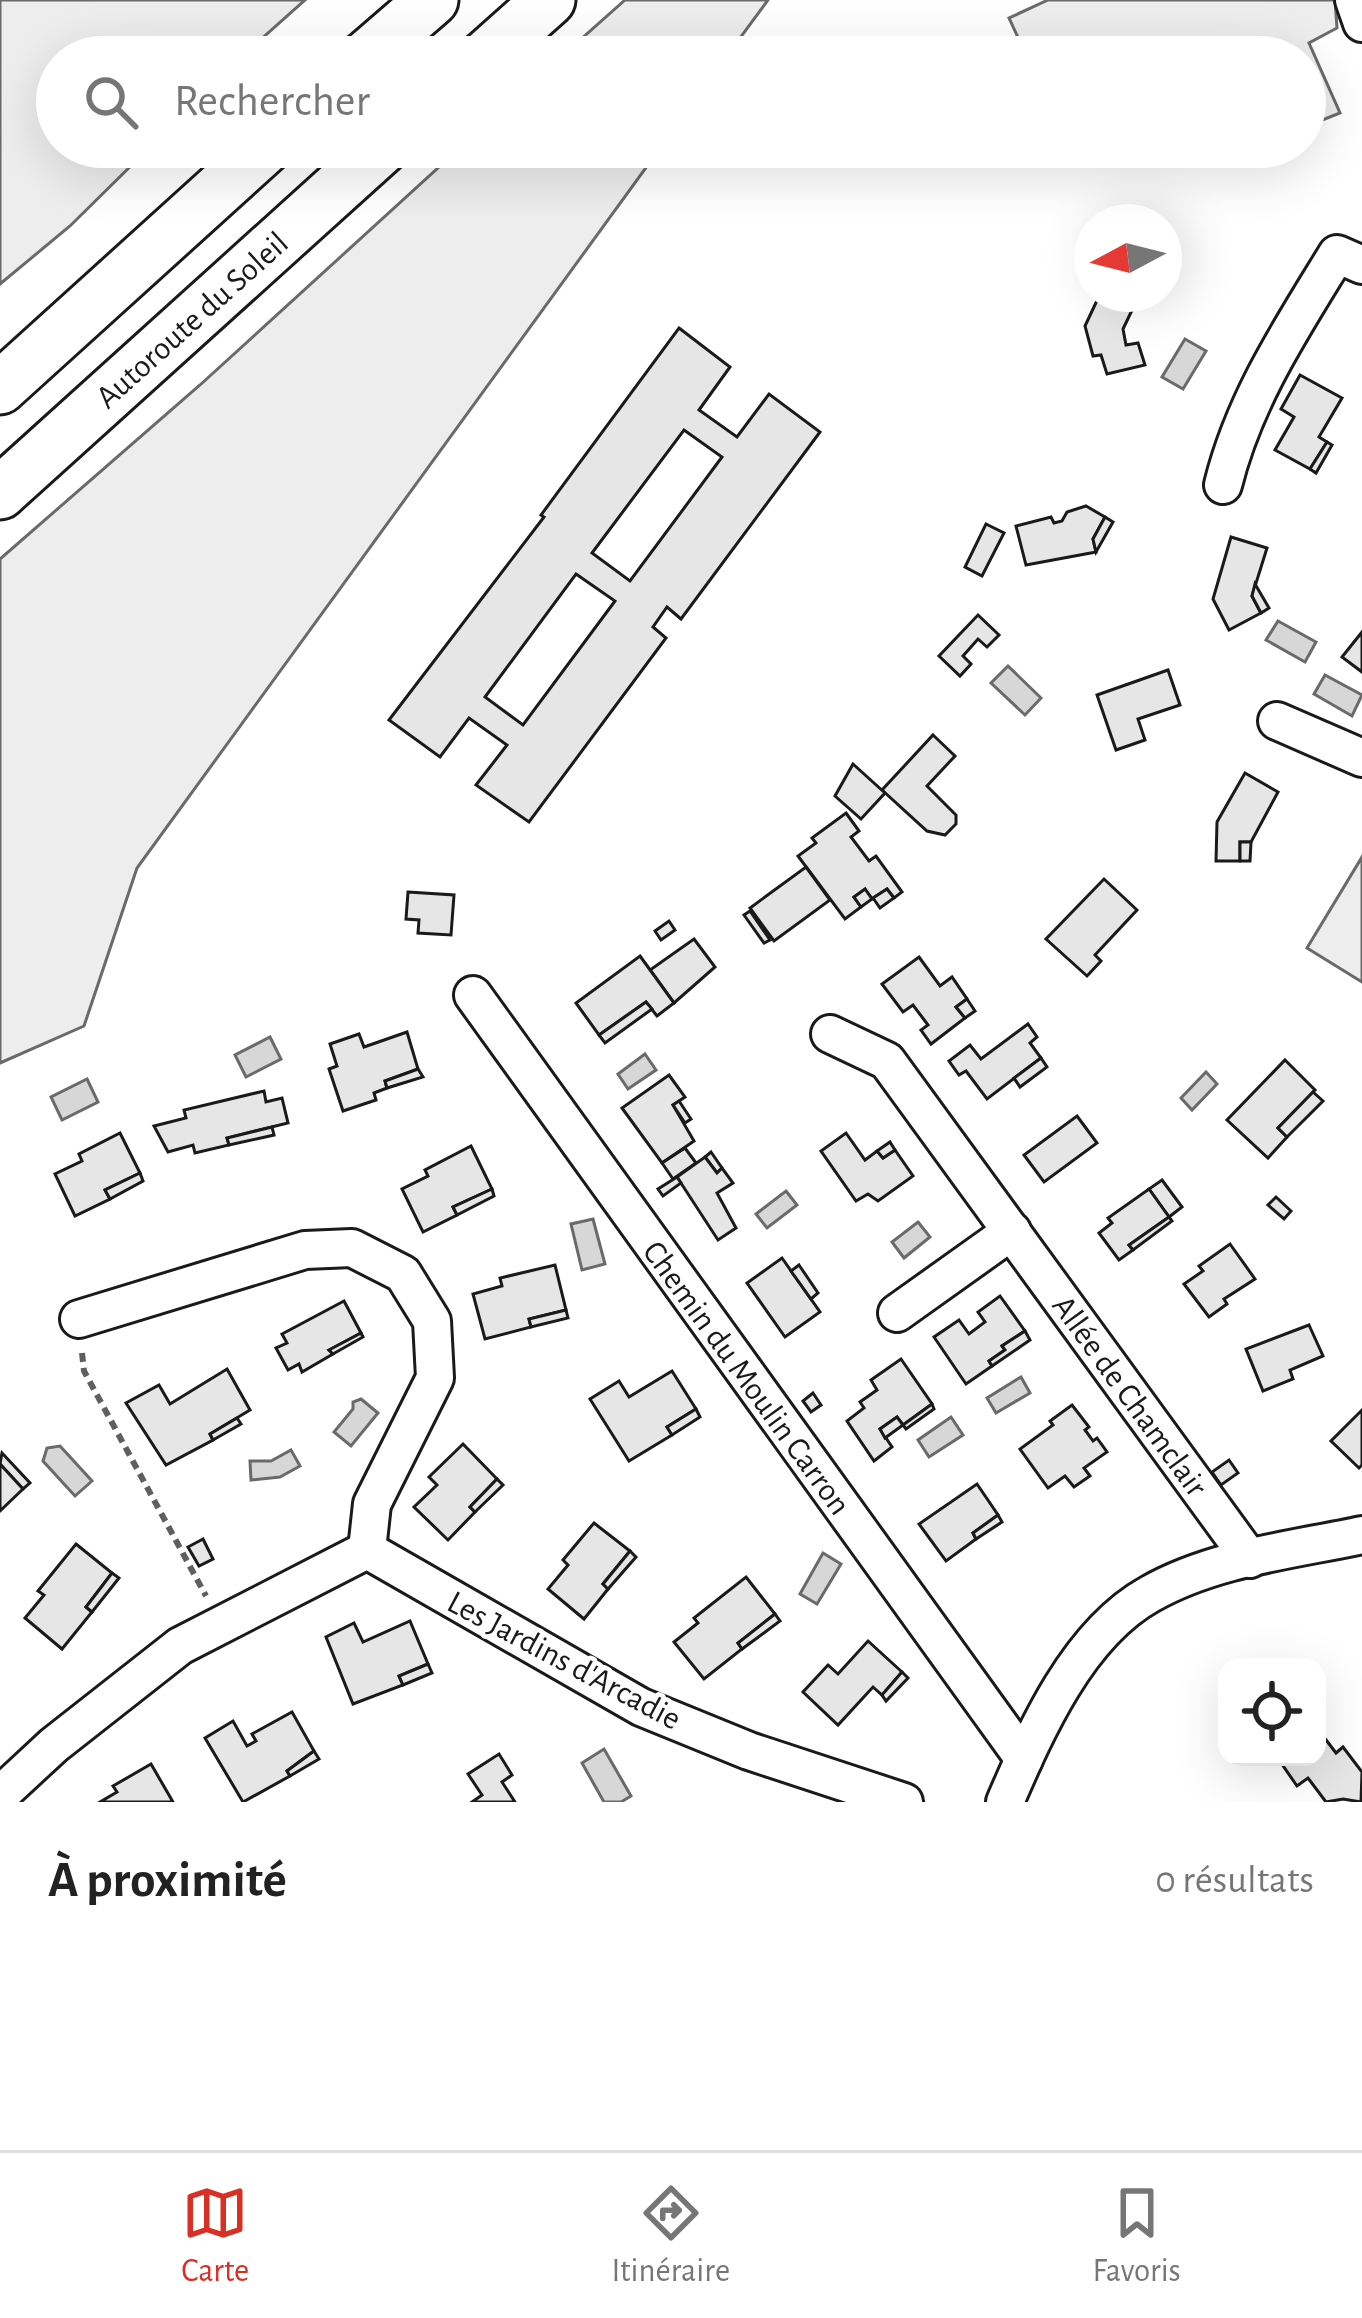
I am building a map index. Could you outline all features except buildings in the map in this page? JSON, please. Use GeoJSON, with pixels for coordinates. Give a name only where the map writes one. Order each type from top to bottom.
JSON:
{"type":"FeatureCollection","features":[{"type":"Feature","properties":{"kind":"highway"},"geometry":{"type":"LineString","coordinates":[[390,36],[432,0]]}},
{"type":"Feature","properties":{"kind":"highway"},"geometry":{"type":"LineString","coordinates":[[509,36],[549,0]]}},
{"type":"Feature","properties":{"kind":"highway"},"geometry":{"type":"LineString","coordinates":[[0,388],[243,168]]}},
{"type":"Feature","properties":{"kind":"highway","name":"Autoroute du Soleil"},"geometry":{"type":"LineString","coordinates":[[0,493],[360,168]]}},
{"type":"Feature","properties":{"kind":"street"},"geometry":{"type":"LineString","coordinates":[[1354,0],[1362,23]]}},
{"type":"Feature","properties":{"kind":"street"},"geometry":{"type":"LineString","coordinates":[[1223,485],[1234,439],[1270,362],[1337,254],[1362,265]]}},
{"type":"Feature","properties":{"kind":"street"},"geometry":{"type":"LineString","coordinates":[[1277,721],[1362,758]]}},
{"type":"Feature","properties":{"kind":"street","name":"Chemin du Moulin Carron"},"geometry":{"type":"LineString","coordinates":[[472,995],[1024,1759]]}},
{"type":"Feature","properties":{"kind":"street","name":"Allée de Chamclair"},"geometry":{"type":"LineString","coordinates":[[830,1034],[887,1061],[1250,1559]]}},
{"type":"Feature","properties":{"kind":"street"},"geometry":{"type":"LineString","coordinates":[[897,1312],[1012,1231]]}},
{"type":"Feature","properties":{"kind":"street"},"geometry":{"type":"LineString","coordinates":[[0,1795],[54,1745],[180,1646],[367,1550],[372,1504],[435,1378],[432,1321],[403,1274],[352,1248],[305,1250],[79,1319]]}},
{"type":"Feature","properties":{"kind":"street"},"geometry":{"type":"LineString","coordinates":[[1005,1802],[1063,1688],[1120,1616],[1147,1595],[1189,1576],[1362,1535]]}},
{"type":"Feature","properties":{"kind":"street","name":"Les Jardins d'Arcadie"},"geometry":{"type":"LineString","coordinates":[[367,1550],[641,1707],[749,1751],[904,1802]]}},
{"type":"Feature","properties":{"kind":"path"},"geometry":{"type":"LineString","coordinates":[[79,1319],[84,1370],[222,1624]]}},
{"type":"Feature","properties":{"kind":"shaded area"},"geometry":{"type":"Polygon","coordinates":[[[0,0],[305,0],[265,36],[36,36],[36,168],[129,168],[70,226],[0,284],[0,0]]]}},
{"type":"Feature","properties":{"kind":"shaded area"},"geometry":{"type":"Polygon","coordinates":[[[625,0],[768,0],[741,36],[585,36],[625,0]]]}},
{"type":"Feature","properties":{"kind":"shaded area"},"geometry":{"type":"Polygon","coordinates":[[[1048,0],[1335,0],[1337,28],[1322,36],[1017,36],[1009,18],[1048,0]]]}},
{"type":"Feature","properties":{"kind":"shaded area"},"geometry":{"type":"Polygon","coordinates":[[[1326,81],[1340,113],[1326,119],[1326,81]]]}},
{"type":"Feature","properties":{"kind":"shaded area"},"geometry":{"type":"Polygon","coordinates":[[[438,168],[646,168],[137,868],[84,1026],[0,1063],[0,559],[438,168]]]}},
{"type":"Feature","properties":{"kind":"shaded area"},"geometry":{"type":"Polygon","coordinates":[[[1185,339],[1206,351],[1183,389],[1162,377],[1185,339]]]}},
{"type":"Feature","properties":{"kind":"shaded area"},"geometry":{"type":"Polygon","coordinates":[[[1278,621],[1316,642],[1305,662],[1266,640],[1278,621]]]}},
{"type":"Feature","properties":{"kind":"shaded area"},"geometry":{"type":"Polygon","coordinates":[[[1008,666],[1041,698],[1025,715],[991,683],[1008,666]]]}},
{"type":"Feature","properties":{"kind":"shaded area"},"geometry":{"type":"Polygon","coordinates":[[[1325,675],[1362,695],[1352,716],[1314,694],[1325,675]]]}},
{"type":"Feature","properties":{"kind":"shaded area"},"geometry":{"type":"Polygon","coordinates":[[[1362,857],[1362,982],[1307,948],[1362,857]]]}},
{"type":"Feature","properties":{"kind":"shaded area"},"geometry":{"type":"Polygon","coordinates":[[[270,1037],[281,1059],[246,1077],[235,1055],[270,1037]]]}},
{"type":"Feature","properties":{"kind":"shaded area"},"geometry":{"type":"Polygon","coordinates":[[[645,1054],[656,1070],[628,1089],[618,1074],[645,1054]]]}},
{"type":"Feature","properties":{"kind":"shaded area"},"geometry":{"type":"Polygon","coordinates":[[[1206,1072],[1217,1084],[1192,1110],[1181,1098],[1206,1072]]]}},
{"type":"Feature","properties":{"kind":"shaded area"},"geometry":{"type":"Polygon","coordinates":[[[87,1079],[98,1102],[62,1120],[51,1097],[87,1079]]]}},
{"type":"Feature","properties":{"kind":"shaded area"},"geometry":{"type":"Polygon","coordinates":[[[786,1191],[797,1205],[767,1228],[756,1214],[786,1191]]]}},
{"type":"Feature","properties":{"kind":"shaded area"},"geometry":{"type":"Polygon","coordinates":[[[593,1219],[605,1264],[582,1270],[571,1224],[593,1219]]]}},
{"type":"Feature","properties":{"kind":"shaded area"},"geometry":{"type":"Polygon","coordinates":[[[918,1222],[930,1237],[904,1258],[892,1242],[918,1222]]]}},
{"type":"Feature","properties":{"kind":"shaded area"},"geometry":{"type":"Polygon","coordinates":[[[1021,1377],[1030,1393],[996,1413],[987,1398],[1021,1377]]]}},
{"type":"Feature","properties":{"kind":"shaded area"},"geometry":{"type":"Polygon","coordinates":[[[361,1399],[378,1413],[351,1446],[334,1432],[353,1409],[353,1402],[361,1399]]]}},
{"type":"Feature","properties":{"kind":"shaded area"},"geometry":{"type":"Polygon","coordinates":[[[951,1417],[963,1435],[929,1457],[918,1440],[951,1417]]]}},
{"type":"Feature","properties":{"kind":"shaded area"},"geometry":{"type":"Polygon","coordinates":[[[60,1446],[92,1481],[75,1496],[43,1461],[47,1448],[60,1446]]]}},
{"type":"Feature","properties":{"kind":"shaded area"},"geometry":{"type":"Polygon","coordinates":[[[291,1450],[300,1466],[280,1477],[251,1480],[250,1461],[271,1461],[291,1450]]]}},
{"type":"Feature","properties":{"kind":"shaded area"},"geometry":{"type":"Polygon","coordinates":[[[823,1553],[841,1564],[817,1604],[800,1594],[823,1553]]]}},
{"type":"Feature","properties":{"kind":"shaded area"},"geometry":{"type":"Polygon","coordinates":[[[604,1749],[631,1796],[621,1802],[604,1802],[582,1763],[604,1749]]]}}]}
